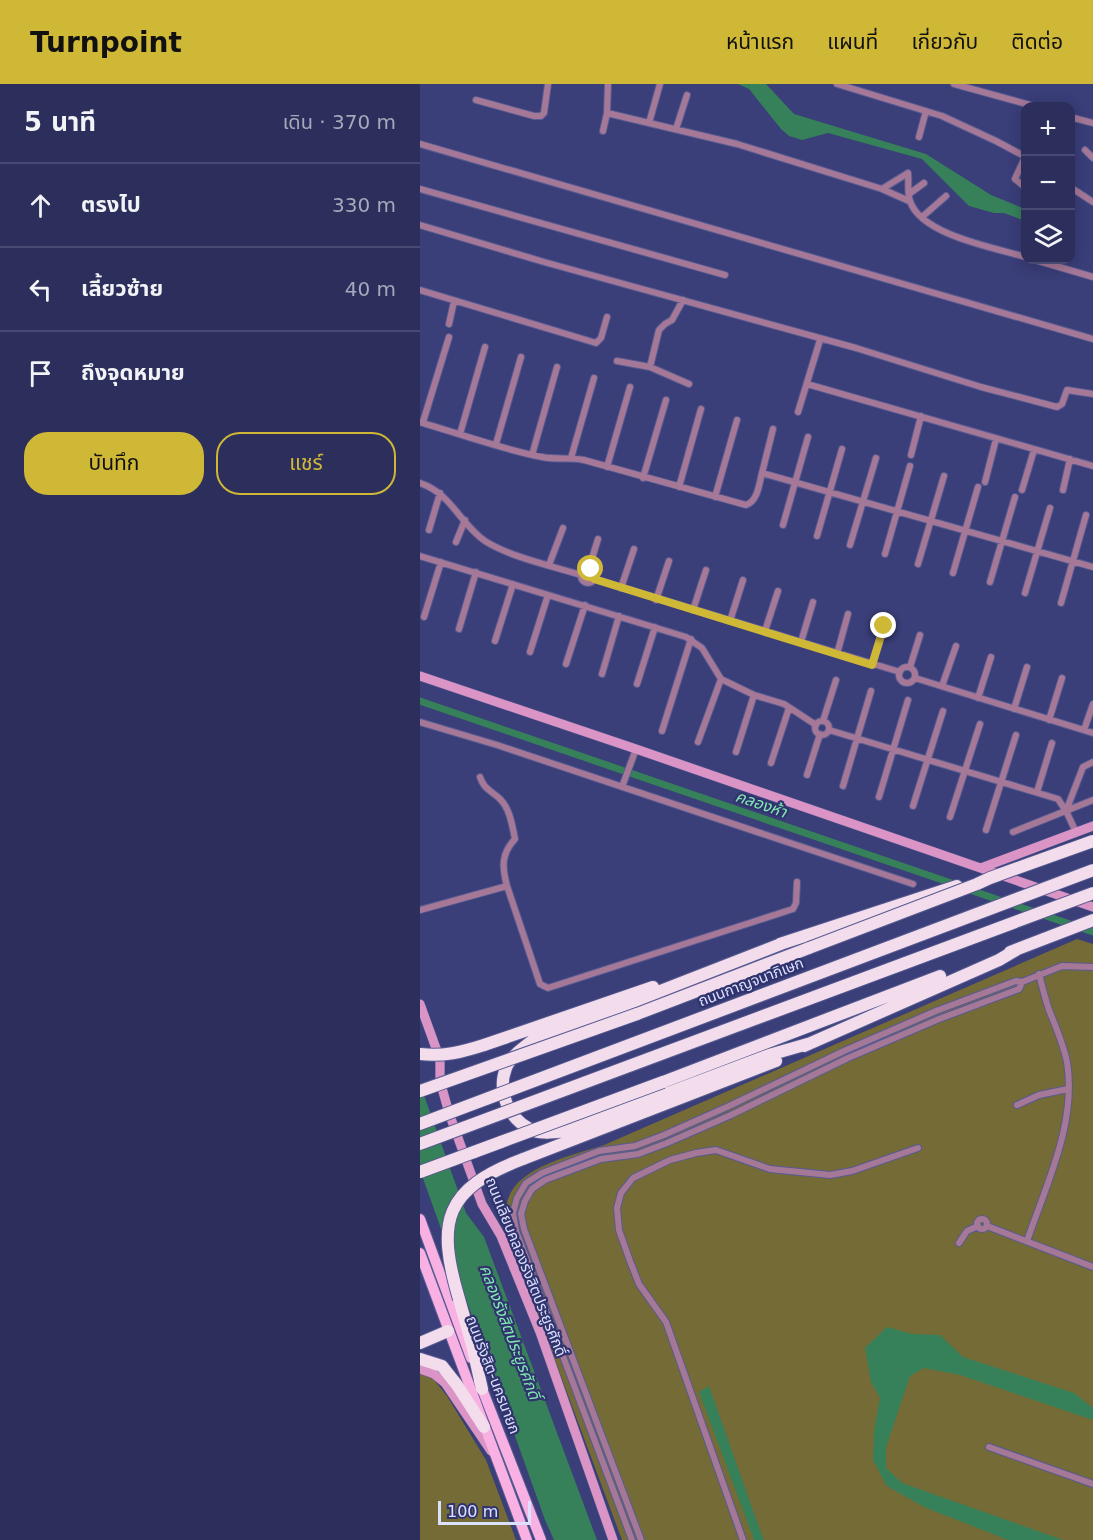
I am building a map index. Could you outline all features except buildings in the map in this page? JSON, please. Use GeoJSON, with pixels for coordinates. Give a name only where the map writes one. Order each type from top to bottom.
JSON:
{"type":"FeatureCollection","features":[{"type":"Feature","properties":{"kind":"highway"},"geometry":{"type":"LineString","coordinates":[[420,1091],[637,1014],[808,942],[1093,841]]}},
{"type":"Feature","properties":{"kind":"highway","name":"ถนนกาญจนาภิเษก"},"geometry":{"type":"LineString","coordinates":[[420,1124],[1093,870]]}},
{"type":"Feature","properties":{"kind":"highway"},"geometry":{"type":"LineString","coordinates":[[420,1144],[1093,893]]}},
{"type":"Feature","properties":{"kind":"highway"},"geometry":{"type":"LineString","coordinates":[[420,1172],[999,960],[1016,950],[1093,920]]}},
{"type":"Feature","properties":{"kind":"highway"},"geometry":{"type":"LineString","coordinates":[[420,1054],[440,1056],[460,1053],[745,954],[786,942],[808,942]]}},
{"type":"Feature","properties":{"kind":"highway"},"geometry":{"type":"LineString","coordinates":[[786,942],[774,949],[532,1041],[517,1053],[506,1067],[503,1085],[505,1104],[516,1118],[531,1130],[567,1131],[769,1055],[811,1043]]}},
{"type":"Feature","properties":{"kind":"highway"},"geometry":{"type":"LineString","coordinates":[[482,1389],[447,1249],[448,1225],[453,1209],[460,1197],[480,1178],[496,1169],[770,1064],[920,989]]}},
{"type":"Feature","properties":{"kind":"highway"},"geometry":{"type":"LineString","coordinates":[[420,1343],[448,1331]]}},
{"type":"Feature","properties":{"kind":"highway"},"geometry":{"type":"LineString","coordinates":[[420,1359],[442,1366],[458,1385],[484,1427]]}},
{"type":"Feature","properties":{"kind":"main road","name":"ถนนรังสิต-นครนายก"},"geometry":{"type":"LineString","coordinates":[[420,1219],[482,1389],[542,1540]]}},
{"type":"Feature","properties":{"kind":"main road","name":"ถนนรังสิต-นครนายก"},"geometry":{"type":"LineString","coordinates":[[420,1253],[527,1540]]}},
{"type":"Feature","properties":{"kind":"main road"},"geometry":{"type":"LineString","coordinates":[[448,1331],[454,1313]]}},
{"type":"Feature","properties":{"kind":"street"},"geometry":{"type":"LineString","coordinates":[[476,100],[541,116],[544,113],[548,84]]}},
{"type":"Feature","properties":{"kind":"street"},"geometry":{"type":"LineString","coordinates":[[603,131],[607,113],[608,84]]}},
{"type":"Feature","properties":{"kind":"street"},"geometry":{"type":"LineString","coordinates":[[649,123],[660,84]]}},
{"type":"Feature","properties":{"kind":"street"},"geometry":{"type":"LineString","coordinates":[[837,84],[926,111],[963,125],[1021,154]]}},
{"type":"Feature","properties":{"kind":"street"},"geometry":{"type":"LineString","coordinates":[[954,84],[1021,102]]}},
{"type":"Feature","properties":{"kind":"street"},"geometry":{"type":"LineString","coordinates":[[676,129],[687,95]]}},
{"type":"Feature","properties":{"kind":"street"},"geometry":{"type":"LineString","coordinates":[[919,137],[926,111]]}},
{"type":"Feature","properties":{"kind":"street"},"geometry":{"type":"LineString","coordinates":[[607,113],[766,152],[909,197]]}},
{"type":"Feature","properties":{"kind":"street"},"geometry":{"type":"LineString","coordinates":[[1075,118],[1093,123]]}},
{"type":"Feature","properties":{"kind":"street"},"geometry":{"type":"LineString","coordinates":[[420,144],[1093,339]]}},
{"type":"Feature","properties":{"kind":"street"},"geometry":{"type":"LineString","coordinates":[[1085,150],[1093,158]]}},
{"type":"Feature","properties":{"kind":"street"},"geometry":{"type":"LineString","coordinates":[[1021,165],[1015,179],[1021,184]]}},
{"type":"Feature","properties":{"kind":"street"},"geometry":{"type":"LineString","coordinates":[[882,189],[908,173],[909,197],[922,217],[946,234],[1021,256]]}},
{"type":"Feature","properties":{"kind":"street"},"geometry":{"type":"LineString","coordinates":[[909,197],[924,183]]}},
{"type":"Feature","properties":{"kind":"street"},"geometry":{"type":"LineString","coordinates":[[420,189],[725,275]]}},
{"type":"Feature","properties":{"kind":"street"},"geometry":{"type":"LineString","coordinates":[[1075,190],[1093,202]]}},
{"type":"Feature","properties":{"kind":"street"},"geometry":{"type":"LineString","coordinates":[[922,217],[946,196]]}},
{"type":"Feature","properties":{"kind":"street"},"geometry":{"type":"LineString","coordinates":[[420,225],[820,340],[856,348],[981,387],[1058,407],[1062,404],[1066,390],[1093,394]]}},
{"type":"Feature","properties":{"kind":"street"},"geometry":{"type":"LineString","coordinates":[[1050,264],[1093,276]]}},
{"type":"Feature","properties":{"kind":"street"},"geometry":{"type":"LineString","coordinates":[[420,290],[596,343],[600,341],[607,316]]}},
{"type":"Feature","properties":{"kind":"street"},"geometry":{"type":"LineString","coordinates":[[650,368],[659,330],[672,320],[683,300]]}},
{"type":"Feature","properties":{"kind":"street"},"geometry":{"type":"LineString","coordinates":[[449,324],[454,301]]}},
{"type":"Feature","properties":{"kind":"street"},"geometry":{"type":"LineString","coordinates":[[449,337],[421,422],[460,434],[546,458],[571,458],[749,505],[755,499],[773,429]]}},
{"type":"Feature","properties":{"kind":"street"},"geometry":{"type":"LineString","coordinates":[[798,412],[820,340]]}},
{"type":"Feature","properties":{"kind":"street"},"geometry":{"type":"LineString","coordinates":[[460,434],[485,346]]}},
{"type":"Feature","properties":{"kind":"street"},"geometry":{"type":"LineString","coordinates":[[496,444],[521,357]]}},
{"type":"Feature","properties":{"kind":"street"},"geometry":{"type":"LineString","coordinates":[[617,361],[650,368],[689,384]]}},
{"type":"Feature","properties":{"kind":"street"},"geometry":{"type":"LineString","coordinates":[[532,454],[557,367]]}},
{"type":"Feature","properties":{"kind":"street"},"geometry":{"type":"LineString","coordinates":[[571,458],[594,378]]}},
{"type":"Feature","properties":{"kind":"street"},"geometry":{"type":"LineString","coordinates":[[807,384],[1093,466]]}},
{"type":"Feature","properties":{"kind":"street"},"geometry":{"type":"LineString","coordinates":[[607,467],[630,387]]}},
{"type":"Feature","properties":{"kind":"street"},"geometry":{"type":"LineString","coordinates":[[643,478],[666,400]]}},
{"type":"Feature","properties":{"kind":"street"},"geometry":{"type":"LineString","coordinates":[[679,487],[701,409]]}},
{"type":"Feature","properties":{"kind":"street"},"geometry":{"type":"LineString","coordinates":[[911,454],[921,416]]}},
{"type":"Feature","properties":{"kind":"street"},"geometry":{"type":"LineString","coordinates":[[715,497],[737,420]]}},
{"type":"Feature","properties":{"kind":"street"},"geometry":{"type":"LineString","coordinates":[[783,525],[808,438]]}},
{"type":"Feature","properties":{"kind":"street"},"geometry":{"type":"LineString","coordinates":[[985,482],[996,439]]}},
{"type":"Feature","properties":{"kind":"street"},"geometry":{"type":"LineString","coordinates":[[817,536],[842,449]]}},
{"type":"Feature","properties":{"kind":"street"},"geometry":{"type":"LineString","coordinates":[[1022,490],[1034,450]]}},
{"type":"Feature","properties":{"kind":"street"},"geometry":{"type":"LineString","coordinates":[[850,545],[876,458]]}},
{"type":"Feature","properties":{"kind":"street"},"geometry":{"type":"LineString","coordinates":[[1063,490],[1070,459]]}},
{"type":"Feature","properties":{"kind":"street"},"geometry":{"type":"LineString","coordinates":[[885,554],[910,466]]}},
{"type":"Feature","properties":{"kind":"street"},"geometry":{"type":"LineString","coordinates":[[762,473],[1093,567]]}},
{"type":"Feature","properties":{"kind":"street"},"geometry":{"type":"LineString","coordinates":[[918,564],[944,476]]}},
{"type":"Feature","properties":{"kind":"street"},"geometry":{"type":"LineString","coordinates":[[420,483],[440,494],[477,534],[494,546],[581,575],[585,582],[589,583],[594,579]]}},
{"type":"Feature","properties":{"kind":"street"},"geometry":{"type":"LineString","coordinates":[[954,573],[978,487]]}},
{"type":"Feature","properties":{"kind":"street"},"geometry":{"type":"LineString","coordinates":[[429,530],[440,494]]}},
{"type":"Feature","properties":{"kind":"street"},"geometry":{"type":"LineString","coordinates":[[990,582],[1015,497]]}},
{"type":"Feature","properties":{"kind":"street"},"geometry":{"type":"LineString","coordinates":[[1025,593],[1050,508]]}},
{"type":"Feature","properties":{"kind":"street"},"geometry":{"type":"LineString","coordinates":[[1061,603],[1086,515]]}},
{"type":"Feature","properties":{"kind":"street"},"geometry":{"type":"LineString","coordinates":[[456,542],[465,520]]}},
{"type":"Feature","properties":{"kind":"street"},"geometry":{"type":"LineString","coordinates":[[549,565],[563,528]]}},
{"type":"Feature","properties":{"kind":"street"},"geometry":{"type":"LineString","coordinates":[[589,568],[598,539]]}},
{"type":"Feature","properties":{"kind":"street"},"geometry":{"type":"LineString","coordinates":[[621,588],[634,549]]}},
{"type":"Feature","properties":{"kind":"street"},"geometry":{"type":"LineString","coordinates":[[420,556],[691,639],[702,648],[721,679],[754,695],[779,702],[816,725]]}},
{"type":"Feature","properties":{"kind":"street"},"geometry":{"type":"LineString","coordinates":[[656,600],[669,561]]}},
{"type":"Feature","properties":{"kind":"street"},"geometry":{"type":"LineString","coordinates":[[424,617],[441,562]]}},
{"type":"Feature","properties":{"kind":"street"},"geometry":{"type":"LineString","coordinates":[[581,575],[584,569],[589,568]]}},
{"type":"Feature","properties":{"kind":"street"},"geometry":{"type":"LineString","coordinates":[[589,568],[594,572],[594,579]]}},
{"type":"Feature","properties":{"kind":"street"},"geometry":{"type":"LineString","coordinates":[[693,610],[706,570]]}},
{"type":"Feature","properties":{"kind":"street"},"geometry":{"type":"LineString","coordinates":[[459,629],[476,573]]}},
{"type":"Feature","properties":{"kind":"street"},"geometry":{"type":"LineString","coordinates":[[594,579],[656,600],[900,672]]}},
{"type":"Feature","properties":{"kind":"street"},"geometry":{"type":"LineString","coordinates":[[730,621],[743,580]]}},
{"type":"Feature","properties":{"kind":"street"},"geometry":{"type":"LineString","coordinates":[[495,641],[513,584]]}},
{"type":"Feature","properties":{"kind":"street"},"geometry":{"type":"LineString","coordinates":[[765,631],[778,591]]}},
{"type":"Feature","properties":{"kind":"street"},"geometry":{"type":"LineString","coordinates":[[530,652],[548,595]]}},
{"type":"Feature","properties":{"kind":"street"},"geometry":{"type":"LineString","coordinates":[[801,642],[813,602]]}},
{"type":"Feature","properties":{"kind":"street"},"geometry":{"type":"LineString","coordinates":[[566,664],[585,605]]}},
{"type":"Feature","properties":{"kind":"street"},"geometry":{"type":"LineString","coordinates":[[837,654],[848,614]]}},
{"type":"Feature","properties":{"kind":"street"},"geometry":{"type":"LineString","coordinates":[[602,674],[619,616]]}},
{"type":"Feature","properties":{"kind":"street"},"geometry":{"type":"LineString","coordinates":[[872,665],[884,626]]}},
{"type":"Feature","properties":{"kind":"street"},"geometry":{"type":"LineString","coordinates":[[637,684],[655,627]]}},
{"type":"Feature","properties":{"kind":"street"},"geometry":{"type":"LineString","coordinates":[[910,667],[920,635]]}},
{"type":"Feature","properties":{"kind":"street"},"geometry":{"type":"LineString","coordinates":[[663,731],[691,639]]}},
{"type":"Feature","properties":{"kind":"street"},"geometry":{"type":"LineString","coordinates":[[942,686],[956,646]]}},
{"type":"Feature","properties":{"kind":"street"},"geometry":{"type":"LineString","coordinates":[[978,698],[991,657]]}},
{"type":"Feature","properties":{"kind":"street"},"geometry":{"type":"LineString","coordinates":[[900,672],[903,668],[910,667]]}},
{"type":"Feature","properties":{"kind":"street"},"geometry":{"type":"LineString","coordinates":[[910,667],[914,670],[915,678]]}},
{"type":"Feature","properties":{"kind":"street"},"geometry":{"type":"LineString","coordinates":[[1014,709],[1027,668]]}},
{"type":"Feature","properties":{"kind":"street"},"geometry":{"type":"LineString","coordinates":[[900,672],[904,682],[912,682],[915,678]]}},
{"type":"Feature","properties":{"kind":"street"},"geometry":{"type":"LineString","coordinates":[[420,676],[1093,907]]}},
{"type":"Feature","properties":{"kind":"street"},"geometry":{"type":"LineString","coordinates":[[915,678],[1093,733]]}},
{"type":"Feature","properties":{"kind":"street"},"geometry":{"type":"LineString","coordinates":[[1050,720],[1062,678]]}},
{"type":"Feature","properties":{"kind":"street"},"geometry":{"type":"LineString","coordinates":[[698,742],[721,679]]}},
{"type":"Feature","properties":{"kind":"street"},"geometry":{"type":"LineString","coordinates":[[816,725],[823,721],[836,680]]}},
{"type":"Feature","properties":{"kind":"street"},"geometry":{"type":"LineString","coordinates":[[843,786],[871,691]]}},
{"type":"Feature","properties":{"kind":"street"},"geometry":{"type":"LineString","coordinates":[[736,752],[754,695]]}},
{"type":"Feature","properties":{"kind":"street"},"geometry":{"type":"LineString","coordinates":[[879,797],[908,700]]}},
{"type":"Feature","properties":{"kind":"street"},"geometry":{"type":"LineString","coordinates":[[1084,730],[1093,704]]}},
{"type":"Feature","properties":{"kind":"street"},"geometry":{"type":"LineString","coordinates":[[771,763],[789,708]]}},
{"type":"Feature","properties":{"kind":"street"},"geometry":{"type":"LineString","coordinates":[[913,806],[944,711]]}},
{"type":"Feature","properties":{"kind":"street"},"geometry":{"type":"LineString","coordinates":[[823,721],[828,724],[829,730]]}},
{"type":"Feature","properties":{"kind":"street"},"geometry":{"type":"LineString","coordinates":[[420,722],[623,785],[913,884]]}},
{"type":"Feature","properties":{"kind":"street"},"geometry":{"type":"LineString","coordinates":[[950,817],[980,724]]}},
{"type":"Feature","properties":{"kind":"street"},"geometry":{"type":"LineString","coordinates":[[816,725],[816,731],[820,735]]}},
{"type":"Feature","properties":{"kind":"street"},"geometry":{"type":"LineString","coordinates":[[829,730],[1058,800],[1076,832]]}},
{"type":"Feature","properties":{"kind":"street"},"geometry":{"type":"LineString","coordinates":[[820,735],[829,730]]}},
{"type":"Feature","properties":{"kind":"street"},"geometry":{"type":"LineString","coordinates":[[807,775],[820,735]]}},
{"type":"Feature","properties":{"kind":"street"},"geometry":{"type":"LineString","coordinates":[[986,830],[1016,735]]}},
{"type":"Feature","properties":{"kind":"street"},"geometry":{"type":"LineString","coordinates":[[1037,792],[1052,743]]}},
{"type":"Feature","properties":{"kind":"street"},"geometry":{"type":"LineString","coordinates":[[623,785],[635,751]]}},
{"type":"Feature","properties":{"kind":"street"},"geometry":{"type":"LineString","coordinates":[[1066,811],[1083,767],[1093,762]]}},
{"type":"Feature","properties":{"kind":"street"},"geometry":{"type":"LineString","coordinates":[[480,777],[485,788],[501,800],[511,817],[515,839],[504,853],[503,861],[507,886],[540,984],[548,988],[788,911],[796,906],[797,882]]}},
{"type":"Feature","properties":{"kind":"street"},"geometry":{"type":"LineString","coordinates":[[1013,831],[1093,800]]}},
{"type":"Feature","properties":{"kind":"street"},"geometry":{"type":"LineString","coordinates":[[981,868],[1093,826]]}},
{"type":"Feature","properties":{"kind":"street"},"geometry":{"type":"LineString","coordinates":[[420,910],[507,886]]}},
{"type":"Feature","properties":{"kind":"street"},"geometry":{"type":"LineString","coordinates":[[632,1540],[516,1231],[513,1213],[517,1198],[526,1183],[542,1173],[599,1151],[635,1146],[664,1135],[936,1011],[1062,966],[1093,967]]}},
{"type":"Feature","properties":{"kind":"street"},"geometry":{"type":"LineString","coordinates":[[1027,1241],[1061,1141],[1066,1120],[1068,1089],[1067,1064],[1061,1038],[1048,1007],[1039,974]]}},
{"type":"Feature","properties":{"kind":"street"},"geometry":{"type":"LineString","coordinates":[[641,1540],[524,1229],[521,1214],[532,1189],[545,1180],[601,1159],[638,1154],[667,1143],[939,1019],[1019,989],[1022,982]]}},
{"type":"Feature","properties":{"kind":"street","name":"ถนนเลียบคลองรังสิตประยูรศักดิ์"},"geometry":{"type":"LineString","coordinates":[[420,1004],[437,1051],[440,1062],[440,1081],[453,1123],[482,1203],[501,1236],[540,1332],[613,1540]]}},
{"type":"Feature","properties":{"kind":"street"},"geometry":{"type":"LineString","coordinates":[[791,1077],[795,1084]]}},
{"type":"Feature","properties":{"kind":"street"},"geometry":{"type":"LineString","coordinates":[[1017,1105],[1039,1095],[1068,1089]]}},
{"type":"Feature","properties":{"kind":"street"},"geometry":{"type":"LineString","coordinates":[[664,1135],[667,1143]]}},
{"type":"Feature","properties":{"kind":"street"},"geometry":{"type":"LineString","coordinates":[[743,1540],[666,1322],[639,1284],[630,1262],[619,1230],[617,1208],[621,1193],[633,1178],[670,1160],[696,1153],[716,1150],[770,1169],[830,1174],[852,1171],[918,1148]]}},
{"type":"Feature","properties":{"kind":"street"},"geometry":{"type":"LineString","coordinates":[[959,1243],[967,1231],[978,1226],[980,1219],[987,1222],[987,1226],[1093,1267]]}},
{"type":"Feature","properties":{"kind":"street"},"geometry":{"type":"LineString","coordinates":[[420,1369],[434,1374],[445,1383],[496,1458]]}},
{"type":"Feature","properties":{"kind":"street"},"geometry":{"type":"LineString","coordinates":[[989,1447],[1093,1484]]}},
{"type":"Feature","properties":{"kind":"shaded area"},"geometry":{"type":"Polygon","coordinates":[[[1077,939],[1093,944],[1093,1540],[622,1540],[512,1245],[506,1211],[508,1199],[514,1188],[523,1178],[549,1163],[604,1145],[1077,939]]]}},
{"type":"Feature","properties":{"kind":"shaded area"},"geometry":{"type":"Polygon","coordinates":[[[420,1373],[431,1376],[447,1396],[486,1460],[516,1540],[420,1540],[420,1373]]]}},
{"type":"Feature","properties":{"kind":"water"},"geometry":{"type":"Polygon","coordinates":[[[738,84],[766,84],[794,114],[926,154],[991,195],[1021,207],[1021,219],[1004,213],[994,213],[969,206],[922,159],[828,133],[802,140],[789,136],[749,89],[738,84]]]}},
{"type":"Feature","properties":{"kind":"water","name":"คลองรังสิตประยูรศักดิ์"},"geometry":{"type":"Polygon","coordinates":[[[420,1084],[466,1213],[484,1237],[597,1540],[554,1540],[545,1520],[420,1170],[420,1084]]]}},
{"type":"Feature","properties":{"kind":"water"},"geometry":{"type":"Polygon","coordinates":[[[887,1327],[912,1334],[940,1335],[963,1357],[1074,1393],[1093,1408],[1093,1420],[960,1375],[924,1368],[910,1376],[886,1447],[886,1468],[902,1483],[1063,1540],[1008,1540],[924,1507],[887,1486],[873,1460],[874,1431],[880,1398],[871,1382],[865,1348],[887,1327]]]}},
{"type":"Feature","properties":{"kind":"water"},"geometry":{"type":"Polygon","coordinates":[[[709,1386],[764,1540],[754,1540],[699,1392],[709,1386]]]}},
{"type":"Feature","properties":{"kind":"waterway","name":"คลองห้า"},"geometry":{"type":"LineString","coordinates":[[420,701],[957,885]]}},
{"type":"Feature","properties":{"kind":"waterway","name":"คลองห้า"},"geometry":{"type":"LineString","coordinates":[[967,889],[1093,932]]}},
{"type":"Feature","properties":{"kind":"route"},"geometry":{"type":"LineString","coordinates":[[591,569],[595,574],[594,579],[872,665],[884,626]]}}]}
